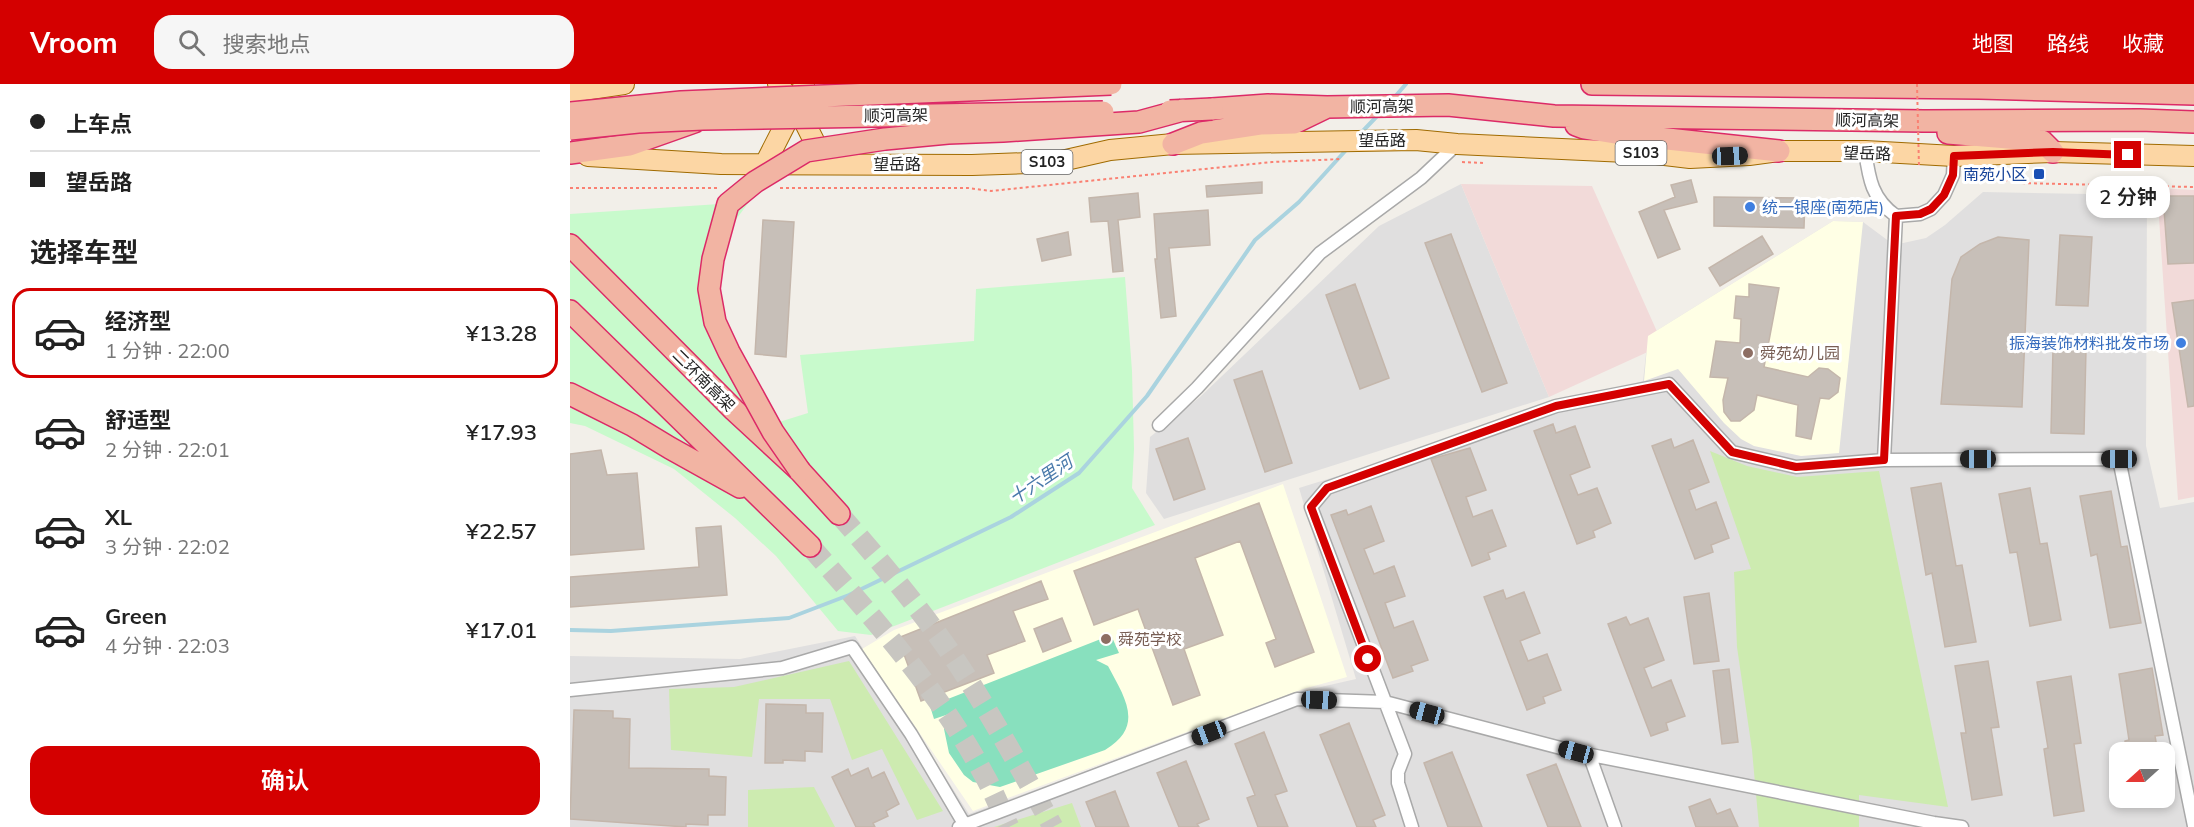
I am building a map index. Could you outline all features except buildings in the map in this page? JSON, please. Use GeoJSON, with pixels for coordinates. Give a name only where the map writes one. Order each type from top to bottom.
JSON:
{"type":"FeatureCollection","features":[{"type":"Feature","properties":{"kind":"highway","name":"顺河高架"},"geometry":{"type":"LineString","coordinates":[[570,113],[681,102],[1039,85],[1111,84]]}},
{"type":"Feature","properties":{"kind":"highway","name":"顺河高架"},"geometry":{"type":"LineString","coordinates":[[1592,84],[2099,88],[2194,94]]}},
{"type":"Feature","properties":{"kind":"highway","name":"顺河高架"},"geometry":{"type":"LineString","coordinates":[[570,129],[638,122],[703,119],[1184,110],[1268,105],[1332,107],[1448,105],[1554,116],[1924,122],[2140,120],[2194,122]]}},
{"type":"Feature","properties":{"kind":"highway"},"geometry":{"type":"LineString","coordinates":[[1173,144],[1202,133],[1260,124],[1294,123],[1332,107]]}},
{"type":"Feature","properties":{"kind":"highway"},"geometry":{"type":"LineString","coordinates":[[800,471],[773,432],[715,322],[709,289],[712,259],[728,204],[754,182],[806,151],[885,139],[938,134],[1139,122],[1184,110]]}},
{"type":"Feature","properties":{"kind":"highway"},"geometry":{"type":"LineString","coordinates":[[1554,116],[1584,128],[1612,133],[1779,151]]}},
{"type":"Feature","properties":{"kind":"highway"},"geometry":{"type":"LineString","coordinates":[[570,154],[629,145],[703,119]]}},
{"type":"Feature","properties":{"kind":"highway"},"geometry":{"type":"LineString","coordinates":[[1924,122],[1938,131],[1980,137],[2042,141],[2053,152]]}},
{"type":"Feature","properties":{"kind":"highway","name":"二环南高架"},"geometry":{"type":"LineString","coordinates":[[570,245],[734,410],[800,471],[839,514]]}},
{"type":"Feature","properties":{"kind":"highway"},"geometry":{"type":"LineString","coordinates":[[570,311],[810,546]]}},
{"type":"Feature","properties":{"kind":"highway"},"geometry":{"type":"LineString","coordinates":[[570,394],[632,425],[762,498]]}},
{"type":"Feature","properties":{"kind":"main road"},"geometry":{"type":"LineString","coordinates":[[570,92],[624,84]]}},
{"type":"Feature","properties":{"kind":"main road"},"geometry":{"type":"LineString","coordinates":[[765,164],[792,111],[792,102],[778,84]]}},
{"type":"Feature","properties":{"kind":"main road"},"geometry":{"type":"LineString","coordinates":[[804,84],[798,109],[825,163]]}},
{"type":"Feature","properties":{"kind":"main road","name":"望岳路"},"geometry":{"type":"LineString","coordinates":[[570,154],[721,164],[972,165],[1057,162],[1110,150],[1173,144],[1416,140],[1648,153],[1690,158],[1749,156],[1779,151],[1865,151],[1954,156],[2053,152],[2194,156]]}},
{"type":"Feature","properties":{"kind":"street"},"geometry":{"type":"LineString","coordinates":[[1159,424],[1197,388],[1320,253],[1420,177],[1457,144]]}},
{"type":"Feature","properties":{"kind":"street"},"geometry":{"type":"LineString","coordinates":[[1865,151],[1873,187],[1882,207],[1896,216],[1920,214],[1931,209],[1944,195],[1953,175],[1954,156]]}},
{"type":"Feature","properties":{"kind":"street"},"geometry":{"type":"LineString","coordinates":[[1884,460],[1896,216]]}},
{"type":"Feature","properties":{"kind":"street"},"geometry":{"type":"LineString","coordinates":[[1412,827],[1398,783],[1398,772],[1405,754],[1311,507],[1327,488],[1556,406],[1669,384],[1732,452],[1796,467],[1884,460],[2119,459],[2194,826]]}},
{"type":"Feature","properties":{"kind":"street"},"geometry":{"type":"LineString","coordinates":[[570,690],[782,668],[852,647],[911,734],[964,826],[1297,699],[1385,702],[1589,754],[1962,827]]}},
{"type":"Feature","properties":{"kind":"street"},"geometry":{"type":"LineString","coordinates":[[1589,754],[1615,827]]}},
{"type":"Feature","properties":{"kind":"path"},"geometry":{"type":"LineString","coordinates":[[1917,84],[1919,167]]}},
{"type":"Feature","properties":{"kind":"path"},"geometry":{"type":"LineString","coordinates":[[781,188],[991,190],[1293,161]]}},
{"type":"Feature","properties":{"kind":"path"},"geometry":{"type":"LineString","coordinates":[[570,188],[722,188]]}},
{"type":"Feature","properties":{"kind":"shaded area"},"geometry":{"type":"Polygon","coordinates":[[[1461,184],[1549,397],[1164,519],[1146,493],[1150,437],[1200,397],[1379,226],[1461,184]]]}},
{"type":"Feature","properties":{"kind":"shaded area"},"geometry":{"type":"Polygon","coordinates":[[[1461,184],[1592,186],[1663,345],[1549,397],[1461,184]]]}},
{"type":"Feature","properties":{"kind":"shaded area","name":"振海装饰材料批发市场"},"geometry":{"type":"Polygon","coordinates":[[[2157,188],[2194,190],[2194,497],[2178,500],[2157,188]]]}},
{"type":"Feature","properties":{"kind":"shaded area"},"geometry":{"type":"Polygon","coordinates":[[[1983,192],[2147,195],[2146,446],[2160,508],[2194,502],[2194,827],[570,827],[570,656],[740,659],[855,636],[969,814],[1303,691],[1356,679],[1299,488],[1643,381],[1648,336],[1833,221],[1863,222],[1894,245],[1926,238],[1945,225],[1983,192]]]}},
{"type":"Feature","properties":{"kind":"shaded area","name":"舜苑幼儿园"},"geometry":{"type":"Polygon","coordinates":[[[1833,221],[1863,222],[1839,453],[1801,456],[1754,446],[1741,439],[1724,423],[1678,369],[1644,381],[1648,336],[1833,221]]]}},
{"type":"Feature","properties":{"kind":"shaded area","name":"舜苑学校"},"geometry":{"type":"Polygon","coordinates":[[[1283,484],[1347,677],[1303,689],[973,811],[862,649],[894,630],[1283,484]]]}},
{"type":"Feature","properties":{"kind":"green space"},"geometry":{"type":"Polygon","coordinates":[[[749,202],[723,237],[717,289],[731,363],[776,423],[808,413],[800,355],[974,341],[976,289],[1125,277],[1132,371],[1134,449],[1132,488],[1155,525],[871,635],[838,631],[776,556],[735,518],[674,469],[585,426],[570,423],[570,214],[749,202]]]}},
{"type":"Feature","properties":{"kind":"green space"},"geometry":{"type":"Polygon","coordinates":[[[1710,451],[1747,466],[1797,477],[1879,471],[1948,807],[1859,795],[1859,827],[1759,827],[1752,750],[1737,647],[1734,572],[1751,569],[1710,451]]]}},
{"type":"Feature","properties":{"kind":"green space"},"geometry":{"type":"Polygon","coordinates":[[[1111,635],[1119,653],[1096,660],[1108,666],[1128,711],[1125,731],[1117,741],[1105,750],[1000,787],[973,782],[964,775],[949,753],[944,729],[949,714],[934,719],[930,706],[1111,635]]]}},
{"type":"Feature","properties":{"kind":"green space"},"geometry":{"type":"Polygon","coordinates":[[[849,661],[943,811],[917,820],[882,749],[852,760],[830,699],[759,699],[752,757],[671,750],[669,689],[734,687],[849,661]]]}},
{"type":"Feature","properties":{"kind":"green space"},"geometry":{"type":"Polygon","coordinates":[[[814,787],[835,827],[748,827],[748,790],[814,787]]]}},
{"type":"Feature","properties":{"kind":"green space"},"geometry":{"type":"Polygon","coordinates":[[[1072,803],[1081,827],[994,827],[1072,803]]]}},
{"type":"Feature","properties":{"kind":"waterway","name":"十六里河"},"geometry":{"type":"LineString","coordinates":[[1393,99],[1406,84]]}},
{"type":"Feature","properties":{"kind":"waterway","name":"十六里河"},"geometry":{"type":"LineString","coordinates":[[1360,134],[1380,113]]}},
{"type":"Feature","properties":{"kind":"waterway","name":"十六里河"},"geometry":{"type":"LineString","coordinates":[[570,630],[611,631],[789,618],[849,595],[1011,517],[1079,473],[1147,396],[1255,240],[1299,202],[1347,149]]}},
{"type":"Feature","properties":{"kind":"tunnel"},"geometry":{"type":"LineString","coordinates":[[839,514],[885,567],[956,661],[994,722],[1053,827]]}},
{"type":"Feature","properties":{"kind":"tunnel"},"geometry":{"type":"LineString","coordinates":[[810,546],[903,655],[946,712],[987,779],[1009,827]]}},
{"type":"Feature","properties":{"kind":"place","name":"南苑小区"},"geometry":{"type":"Point","coordinates":[2039,174]}},
{"type":"Feature","properties":{"kind":"place","name":"统一银座(南苑店)"},"geometry":{"type":"Point","coordinates":[1750,207]}},
{"type":"Feature","properties":{"kind":"place","name":"振海装饰材料批发市场"},"geometry":{"type":"Point","coordinates":[2181,343]}},
{"type":"Feature","properties":{"kind":"place","name":"舜苑幼儿园"},"geometry":{"type":"Point","coordinates":[1748,353]}},
{"type":"Feature","properties":{"kind":"place","name":"舜苑学校"},"geometry":{"type":"Point","coordinates":[1106,639]}},
{"type":"Feature","properties":{"kind":"route"},"geometry":{"type":"LineString","coordinates":[[1368,659],[1311,507],[1327,488],[1556,406],[1669,384],[1732,452],[1796,467],[1884,460],[1896,216],[1920,214],[1931,209],[1944,195],[1953,175],[1954,156],[2053,152],[2128,155]]}}]}
